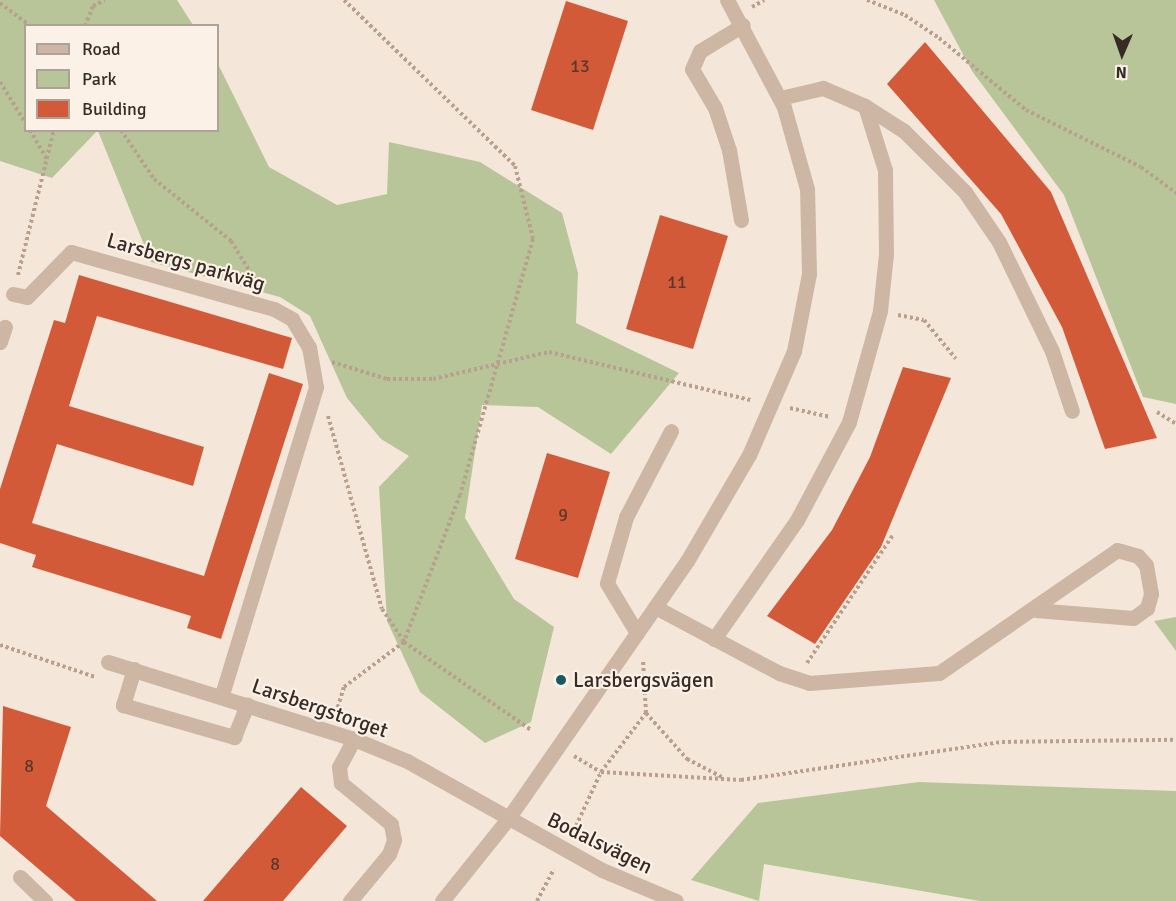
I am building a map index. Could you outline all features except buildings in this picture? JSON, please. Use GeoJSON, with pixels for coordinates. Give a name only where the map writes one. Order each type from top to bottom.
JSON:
{"type":"FeatureCollection","features":[{"type":"Feature","properties":{"kind":"street"},"geometry":{"type":"LineString","coordinates":[[442,901],[507,820],[655,607],[749,455],[794,351],[809,274],[807,189],[780,98],[727,0]]}},
{"type":"Feature","properties":{"kind":"street"},"geometry":{"type":"LineString","coordinates":[[741,220],[729,150],[715,108],[692,69],[700,51],[742,25]]}},
{"type":"Feature","properties":{"kind":"street"},"geometry":{"type":"LineString","coordinates":[[780,98],[823,88],[865,105],[904,131],[972,202],[999,242],[1053,351],[1072,411]]}},
{"type":"Feature","properties":{"kind":"street"},"geometry":{"type":"LineString","coordinates":[[714,639],[797,520],[849,422],[880,311],[886,254],[885,170],[865,105]]}},
{"type":"Feature","properties":{"kind":"street","name":"Larsbergs parkväg"},"geometry":{"type":"LineString","coordinates":[[13,294],[27,297],[71,252],[274,309],[292,319],[309,347],[316,387],[221,697]]}},
{"type":"Feature","properties":{"kind":"street"},"geometry":{"type":"LineString","coordinates":[[637,633],[607,583],[626,517],[671,430]]}},
{"type":"Feature","properties":{"kind":"street"},"geometry":{"type":"LineString","coordinates":[[655,607],[714,639],[809,683],[939,673],[1035,610],[1117,550],[1138,556],[1146,565],[1151,594],[1147,608],[1133,618],[1035,610]]}},
{"type":"Feature","properties":{"kind":"street","name":"Larsbergstorget"},"geometry":{"type":"LineString","coordinates":[[108,662],[354,739],[406,761],[507,820]]}},
{"type":"Feature","properties":{"kind":"street"},"geometry":{"type":"LineString","coordinates":[[134,669],[123,705],[234,737],[247,705]]}},
{"type":"Feature","properties":{"kind":"street"},"geometry":{"type":"LineString","coordinates":[[350,901],[389,854],[394,840],[391,824],[340,783],[339,767],[354,739]]}},
{"type":"Feature","properties":{"kind":"street","name":"Bodalsvägen"},"geometry":{"type":"LineString","coordinates":[[507,820],[602,870],[676,901]]}},
{"type":"Feature","properties":{"kind":"street"},"geometry":{"type":"LineString","coordinates":[[20,877],[45,901]]}},
{"type":"Feature","properties":{"kind":"path"},"geometry":{"type":"LineString","coordinates":[[86,24],[93,6],[105,0]]}},
{"type":"Feature","properties":{"kind":"path"},"geometry":{"type":"LineString","coordinates":[[330,732],[344,687],[404,642],[460,495],[533,239],[516,166],[344,0]]}},
{"type":"Feature","properties":{"kind":"path"},"geometry":{"type":"LineString","coordinates":[[867,0],[905,15],[939,38],[1026,110],[1142,167],[1176,193]]}},
{"type":"Feature","properties":{"kind":"path"},"geometry":{"type":"LineString","coordinates":[[0,3],[27,24]]}},
{"type":"Feature","properties":{"kind":"path"},"geometry":{"type":"LineString","coordinates":[[0,82],[24,121]]}},
{"type":"Feature","properties":{"kind":"path"},"geometry":{"type":"LineString","coordinates":[[31,132],[47,160]]}},
{"type":"Feature","properties":{"kind":"path"},"geometry":{"type":"LineString","coordinates":[[13,294],[54,132]]}},
{"type":"Feature","properties":{"kind":"path"},"geometry":{"type":"LineString","coordinates":[[122,132],[154,179],[231,241],[274,309]]}},
{"type":"Feature","properties":{"kind":"path"},"geometry":{"type":"LineString","coordinates":[[880,311],[924,320],[956,359]]}},
{"type":"Feature","properties":{"kind":"path"},"geometry":{"type":"LineString","coordinates":[[309,347],[344,369],[387,380],[433,379],[496,367],[549,352],[849,422]]}},
{"type":"Feature","properties":{"kind":"path"},"geometry":{"type":"LineString","coordinates":[[316,387],[335,434],[382,609],[404,642],[531,730]]}},
{"type":"Feature","properties":{"kind":"path"},"geometry":{"type":"LineString","coordinates":[[1157,412],[1176,424]]}},
{"type":"Feature","properties":{"kind":"path"},"geometry":{"type":"LineString","coordinates":[[796,678],[893,536]]}},
{"type":"Feature","properties":{"kind":"path"},"geometry":{"type":"LineString","coordinates":[[576,826],[600,772],[646,713],[647,677],[637,633]]}},
{"type":"Feature","properties":{"kind":"path"},"geometry":{"type":"LineString","coordinates":[[646,713],[687,759],[726,779]]}},
{"type":"Feature","properties":{"kind":"path"},"geometry":{"type":"LineString","coordinates":[[573,756],[600,772],[726,779],[806,773],[1002,742],[1176,740]]}},
{"type":"Feature","properties":{"kind":"path"},"geometry":{"type":"LineString","coordinates":[[537,901],[554,869]]}},
{"type":"Feature","properties":{"kind":"green space"},"geometry":{"type":"Polygon","coordinates":[[[0,0],[177,0],[192,24],[24,24],[24,132],[96,132],[52,178],[0,161],[0,0]]]}},
{"type":"Feature","properties":{"kind":"green space"},"geometry":{"type":"Polygon","coordinates":[[[934,0],[1176,0],[1176,404],[1143,397],[1064,195],[972,71],[934,0]]]}},
{"type":"Feature","properties":{"kind":"green space"},"geometry":{"type":"Polygon","coordinates":[[[219,66],[269,167],[337,205],[387,194],[389,142],[480,162],[562,213],[578,273],[576,323],[679,373],[611,454],[538,407],[482,405],[465,518],[514,599],[554,627],[531,722],[485,743],[420,692],[387,621],[379,487],[409,456],[381,439],[347,398],[310,316],[280,297],[151,262],[98,132],[219,132],[219,66]]]}},
{"type":"Feature","properties":{"kind":"green space"},"geometry":{"type":"Polygon","coordinates":[[[1176,617],[1176,651],[1154,621],[1176,617]]]}},
{"type":"Feature","properties":{"kind":"green space"},"geometry":{"type":"Polygon","coordinates":[[[919,782],[1176,791],[1176,901],[980,901],[764,864],[759,901],[691,880],[758,803],[919,782]]]}},
{"type":"Feature","properties":{"kind":"place","name":"Larsbergsvägen"},"geometry":{"type":"Point","coordinates":[561,680]}}]}
